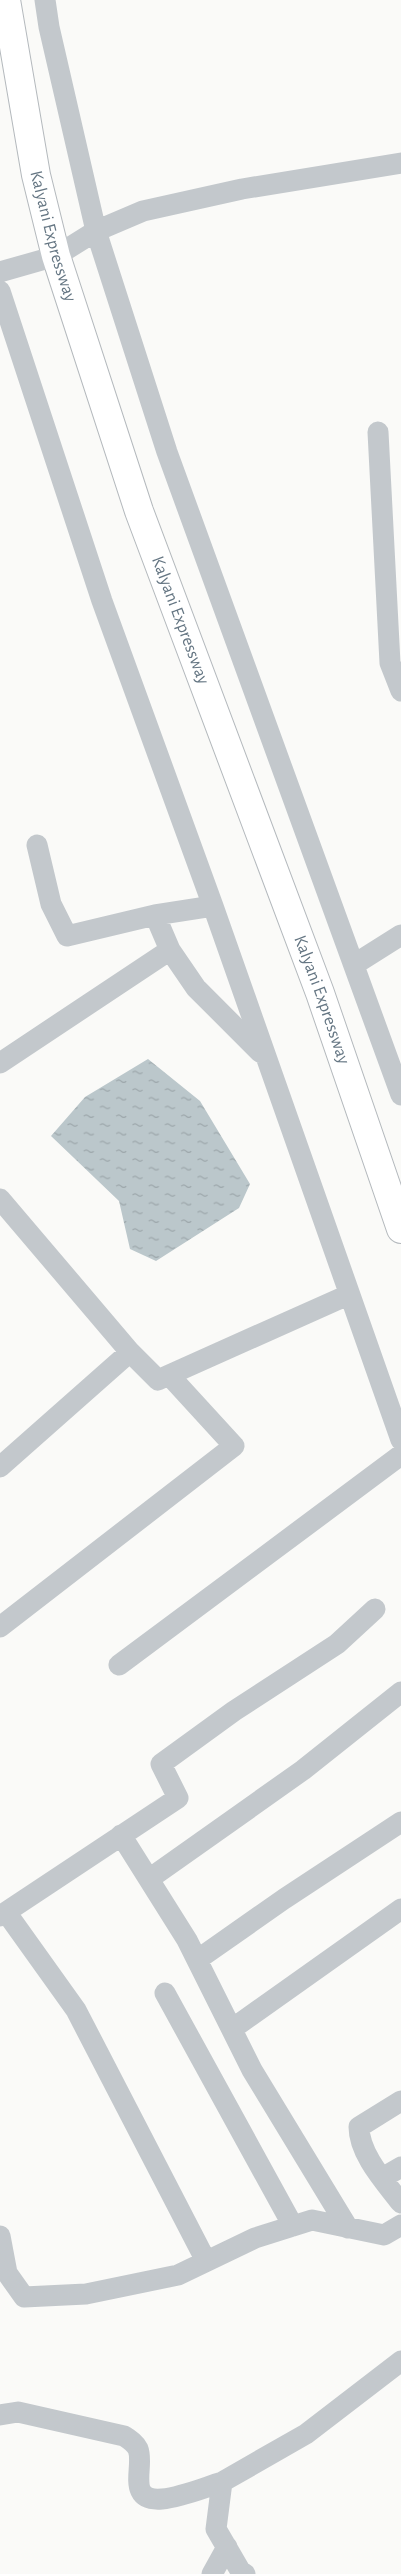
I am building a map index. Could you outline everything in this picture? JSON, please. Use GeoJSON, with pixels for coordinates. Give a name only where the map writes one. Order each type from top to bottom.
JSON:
{"type":"FeatureCollection","features":[{"type":"Feature","properties":{"kind":"highway","name":"Kalyani Expressway"},"geometry":{"type":"LineString","coordinates":[[6,0],[36,175],[56,256],[139,511],[320,993],[401,1229]]}},
{"type":"Feature","properties":{"kind":"street"},"geometry":{"type":"LineString","coordinates":[[45,0],[51,37],[96,231],[167,452],[355,964],[401,1095]]}},
{"type":"Feature","properties":{"kind":"street"},"geometry":{"type":"LineString","coordinates":[[0,272],[56,256],[96,231],[143,211],[242,189],[401,163]]}},
{"type":"Feature","properties":{"kind":"street"},"geometry":{"type":"LineString","coordinates":[[0,291],[102,601],[213,906],[348,1295],[401,1440]]}},
{"type":"Feature","properties":{"kind":"street"},"geometry":{"type":"LineString","coordinates":[[378,432],[390,663],[401,691]]}},
{"type":"Feature","properties":{"kind":"street"},"geometry":{"type":"LineString","coordinates":[[37,845],[51,904],[67,936],[155,915],[213,906]]}},
{"type":"Feature","properties":{"kind":"street"},"geometry":{"type":"LineString","coordinates":[[155,915],[170,950],[196,988],[264,1056]]}},
{"type":"Feature","properties":{"kind":"street"},"geometry":{"type":"LineString","coordinates":[[355,964],[401,935]]}},
{"type":"Feature","properties":{"kind":"street"},"geometry":{"type":"LineString","coordinates":[[0,1063],[170,950]]}},
{"type":"Feature","properties":{"kind":"street"},"geometry":{"type":"LineString","coordinates":[[0,1199],[130,1352],[158,1380],[348,1295]]}},
{"type":"Feature","properties":{"kind":"street"},"geometry":{"type":"LineString","coordinates":[[0,1467],[130,1352]]}},
{"type":"Feature","properties":{"kind":"street"},"geometry":{"type":"LineString","coordinates":[[0,1627],[234,1446],[169,1375]]}},
{"type":"Feature","properties":{"kind":"street"},"geometry":{"type":"LineString","coordinates":[[119,1665],[401,1454]]}},
{"type":"Feature","properties":{"kind":"street"},"geometry":{"type":"LineString","coordinates":[[206,2261],[76,2010],[3,1914],[178,1798],[161,1764],[234,1711],[337,1644],[375,1609]]}},
{"type":"Feature","properties":{"kind":"street"},"geometry":{"type":"LineString","coordinates":[[149,1880],[303,1770],[401,1692]]}},
{"type":"Feature","properties":{"kind":"street"},"geometry":{"type":"LineString","coordinates":[[198,1960],[284,1899],[401,1822]]}},
{"type":"Feature","properties":{"kind":"street"},"geometry":{"type":"LineString","coordinates":[[121,1835],[198,1960],[252,2070],[348,2228]]}},
{"type":"Feature","properties":{"kind":"street"},"geometry":{"type":"LineString","coordinates":[[232,2029],[401,1909]]}},
{"type":"Feature","properties":{"kind":"street"},"geometry":{"type":"LineString","coordinates":[[165,1993],[293,2226]]}},
{"type":"Feature","properties":{"kind":"street"},"geometry":{"type":"LineString","coordinates":[[401,2101],[359,2126],[359,2139],[382,2178],[401,2204]]}},
{"type":"Feature","properties":{"kind":"street"},"geometry":{"type":"LineString","coordinates":[[382,2178],[401,2167]]}},
{"type":"Feature","properties":{"kind":"street"},"geometry":{"type":"LineString","coordinates":[[0,2236],[3,2274],[24,2297],[86,2294],[178,2275],[255,2238],[312,2220],[384,2235],[401,2225]]}},
{"type":"Feature","properties":{"kind":"street"},"geometry":{"type":"LineString","coordinates":[[0,2415],[18,2412],[124,2436],[138,2448],[140,2456],[137,2474],[139,2487],[152,2499],[163,2499],[222,2482],[306,2434],[401,2361]]}},
{"type":"Feature","properties":{"kind":"street"},"geometry":{"type":"LineString","coordinates":[[222,2482],[216,2529],[241,2572],[245,2574]]}},
{"type":"Feature","properties":{"kind":"street"},"geometry":{"type":"LineString","coordinates":[[212,2574],[227,2547]]}},
{"type":"Feature","properties":{"kind":"water"},"geometry":{"type":"Polygon","coordinates":[[[148,1059],[200,1101],[250,1184],[239,1208],[156,1261],[130,1249],[119,1201],[51,1136],[85,1097],[148,1059]]]}}]}
